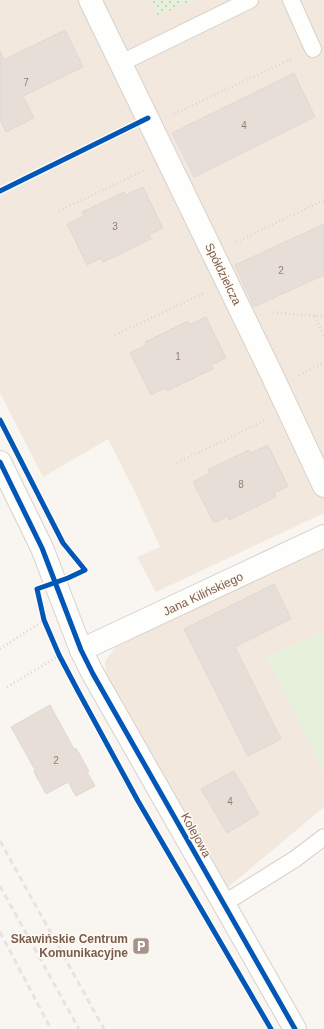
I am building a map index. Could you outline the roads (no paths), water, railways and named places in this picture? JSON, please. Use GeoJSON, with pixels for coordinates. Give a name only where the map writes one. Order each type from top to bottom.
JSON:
{"type":"FeatureCollection","features":[{"type":"Feature","properties":{"kind":"street","name":"Spółdzielcza"},"geometry":{"type":"LineString","coordinates":[[90,0],[324,486]]}},
{"type":"Feature","properties":{"kind":"street","name":"Kolejowa"},"geometry":{"type":"LineString","coordinates":[[0,462],[42,548],[81,650],[104,695],[295,1029]]}},
{"type":"Feature","properties":{"kind":"street","name":"Jana Kilińskiego"},"geometry":{"type":"LineString","coordinates":[[81,650],[324,536]]}},
{"type":"Feature","properties":{"kind":"lane"},"geometry":{"type":"LineString","coordinates":[[121,63],[250,0]]}},
{"type":"Feature","properties":{"kind":"lane"},"geometry":{"type":"LineString","coordinates":[[291,0],[313,49]]}},
{"type":"Feature","properties":{"kind":"lane"},"geometry":{"type":"LineString","coordinates":[[223,904],[295,860],[324,837]]}},
{"type":"Feature","properties":{"kind":"railway"},"geometry":{"type":"LineString","coordinates":[[0,841],[104,1029]]}},
{"type":"Feature","properties":{"kind":"railway"},"geometry":{"type":"LineString","coordinates":[[0,886],[79,1029]]}},
{"type":"Feature","properties":{"kind":"railway"},"geometry":{"type":"LineString","coordinates":[[0,932],[51,1029]]}},
{"type":"Feature","properties":{"kind":"place","name":"Skawińskie Centrum Komunikacyjne"},"geometry":{"type":"Point","coordinates":[141,946]}}]}
